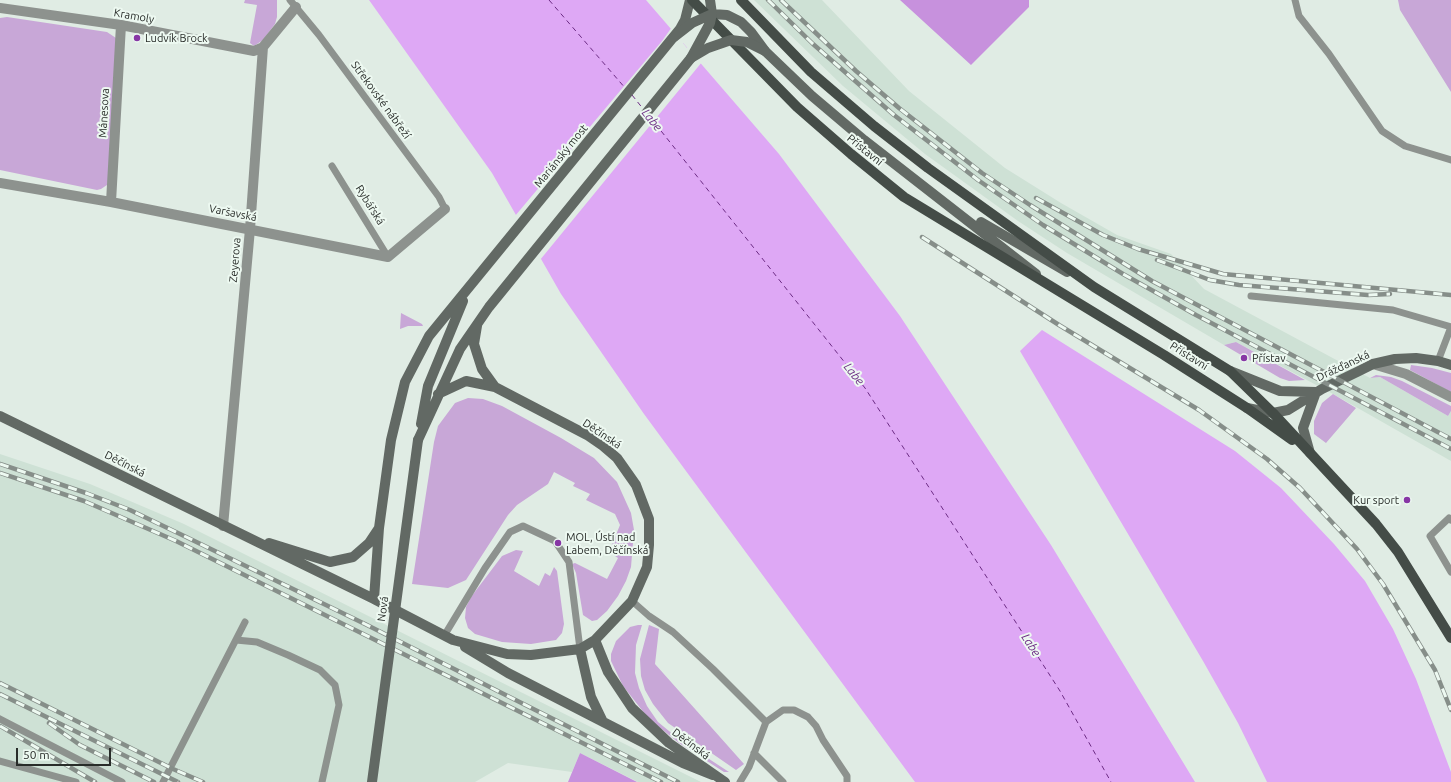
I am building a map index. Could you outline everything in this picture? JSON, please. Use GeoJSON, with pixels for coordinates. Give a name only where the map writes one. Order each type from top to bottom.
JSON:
{"type":"FeatureCollection","features":[{"type":"Feature","properties":{"kind":"main road","name":"Přístavní"},"geometry":{"type":"LineString","coordinates":[[691,0],[797,107],[904,197],[1050,285],[1248,408],[1310,453]]}},
{"type":"Feature","properties":{"kind":"main road","name":"Přístavní"},"geometry":{"type":"LineString","coordinates":[[741,0],[811,72],[874,126],[960,192],[1094,287],[1230,371],[1273,413],[1347,491],[1398,552],[1451,638]]}},
{"type":"Feature","properties":{"kind":"street","name":"Mariánský most"},"geometry":{"type":"LineString","coordinates":[[467,290],[674,37],[685,20],[691,0]]}},
{"type":"Feature","properties":{"kind":"street"},"geometry":{"type":"LineString","coordinates":[[691,58],[710,23],[712,14],[710,0]]}},
{"type":"Feature","properties":{"kind":"street"},"geometry":{"type":"LineString","coordinates":[[263,47],[293,4]]}},
{"type":"Feature","properties":{"kind":"street","name":"Kramoly"},"geometry":{"type":"LineString","coordinates":[[0,8],[121,25],[254,51],[263,47]]}},
{"type":"Feature","properties":{"kind":"street","name":"Mariánský most"},"geometry":{"type":"LineString","coordinates":[[674,37],[692,23],[712,14]]}},
{"type":"Feature","properties":{"kind":"street"},"geometry":{"type":"LineString","coordinates":[[712,14],[727,15],[735,18],[751,32],[765,51]]}},
{"type":"Feature","properties":{"kind":"street","name":"Mánesova"},"geometry":{"type":"LineString","coordinates":[[112,202],[121,25]]}},
{"type":"Feature","properties":{"kind":"street"},"geometry":{"type":"LineString","coordinates":[[691,58],[708,48],[731,40],[747,42],[765,51]]}},
{"type":"Feature","properties":{"kind":"street","name":"Zeyerova"},"geometry":{"type":"LineString","coordinates":[[223,526],[250,229],[263,47]]}},
{"type":"Feature","properties":{"kind":"street","name":"Přístavní"},"geometry":{"type":"LineString","coordinates":[[765,51],[812,96],[918,182],[1050,285]]}},
{"type":"Feature","properties":{"kind":"street","name":"Nová"},"geometry":{"type":"LineString","coordinates":[[418,440],[460,349],[489,307],[691,58]]}},
{"type":"Feature","properties":{"kind":"street","name":"Přístavní"},"geometry":{"type":"LineString","coordinates":[[918,182],[1004,237],[1094,287]]}},
{"type":"Feature","properties":{"kind":"street","name":"Varšavská"},"geometry":{"type":"LineString","coordinates":[[0,183],[112,202],[388,257]]}},
{"type":"Feature","properties":{"kind":"street"},"geometry":{"type":"LineString","coordinates":[[388,257],[446,209]]}},
{"type":"Feature","properties":{"kind":"street","name":"Nová"},"geometry":{"type":"LineString","coordinates":[[372,782],[418,440],[428,386],[467,290]]}},
{"type":"Feature","properties":{"kind":"street","name":"Děčínská"},"geometry":{"type":"LineString","coordinates":[[374,599],[379,528],[391,440],[405,382],[429,336],[467,290]]}},
{"type":"Feature","properties":{"kind":"street","name":"Děčínská"},"geometry":{"type":"LineString","coordinates":[[477,325],[474,344],[482,369],[495,387]]}},
{"type":"Feature","properties":{"kind":"street","name":"Drážďanská"},"geometry":{"type":"LineString","coordinates":[[1273,413],[1288,410],[1316,392],[1373,364],[1395,359],[1409,358],[1438,361],[1451,365]]}},
{"type":"Feature","properties":{"kind":"street"},"geometry":{"type":"LineString","coordinates":[[1373,364],[1406,374],[1451,397]]}},
{"type":"Feature","properties":{"kind":"street"},"geometry":{"type":"LineString","coordinates":[[1230,371],[1280,392],[1316,392],[1303,428],[1310,453]]}},
{"type":"Feature","properties":{"kind":"street","name":"Děčínská"},"geometry":{"type":"LineString","coordinates":[[0,416],[374,599],[448,638],[507,654],[531,655],[580,648],[595,640],[632,600],[647,567],[650,545],[649,519],[643,499],[633,480],[617,458],[603,446],[495,387],[466,382],[438,394]]}},
{"type":"Feature","properties":{"kind":"street"},"geometry":{"type":"LineString","coordinates":[[1248,408],[1273,413]]}},
{"type":"Feature","properties":{"kind":"street","name":"Děčínská"},"geometry":{"type":"LineString","coordinates":[[239,534],[330,562],[353,557],[368,543],[379,528]]}},
{"type":"Feature","properties":{"kind":"street"},"geometry":{"type":"LineString","coordinates":[[448,638],[508,673],[684,763],[713,775]]}},
{"type":"Feature","properties":{"kind":"street","name":"Děčínská"},"geometry":{"type":"LineString","coordinates":[[595,640],[608,672],[632,708],[669,743],[725,782]]}},
{"type":"Feature","properties":{"kind":"street"},"geometry":{"type":"LineString","coordinates":[[580,648],[591,697],[603,722]]}},
{"type":"Feature","properties":{"kind":"lane"},"geometry":{"type":"LineString","coordinates":[[1295,0],[1299,16],[1329,54],[1382,131],[1405,146],[1451,160]]}},
{"type":"Feature","properties":{"kind":"lane","name":"Střekovské nábřeží"},"geometry":{"type":"LineString","coordinates":[[293,4],[328,47],[439,197],[446,209]]}},
{"type":"Feature","properties":{"kind":"lane","name":"Rybářská"},"geometry":{"type":"LineString","coordinates":[[332,166],[388,257]]}},
{"type":"Feature","properties":{"kind":"lane"},"geometry":{"type":"LineString","coordinates":[[1251,296],[1393,310],[1451,327],[1438,361]]}},
{"type":"Feature","properties":{"kind":"lane"},"geometry":{"type":"LineString","coordinates":[[1451,520],[1449,518],[1430,536],[1451,572]]}},
{"type":"Feature","properties":{"kind":"lane"},"geometry":{"type":"LineString","coordinates":[[448,638],[485,568],[510,532],[523,526],[555,541],[569,562],[580,648]]}},
{"type":"Feature","properties":{"kind":"lane"},"geometry":{"type":"LineString","coordinates":[[632,600],[649,616],[672,632],[766,722]]}},
{"type":"Feature","properties":{"kind":"lane"},"geometry":{"type":"LineString","coordinates":[[164,782],[245,622]]}},
{"type":"Feature","properties":{"kind":"lane"},"geometry":{"type":"LineString","coordinates":[[236,640],[257,642],[288,655],[320,670],[335,685],[339,705],[322,782]]}},
{"type":"Feature","properties":{"kind":"lane"},"geometry":{"type":"LineString","coordinates":[[740,782],[749,767],[766,722],[783,710],[794,710],[808,717],[816,726],[823,740],[842,768],[848,782]]}},
{"type":"Feature","properties":{"kind":"lane"},"geometry":{"type":"LineString","coordinates":[[0,719],[119,781]]}},
{"type":"Feature","properties":{"kind":"lane"},"geometry":{"type":"LineString","coordinates":[[754,753],[783,782]]}},
{"type":"Feature","properties":{"kind":"lane"},"geometry":{"type":"LineString","coordinates":[[0,761],[76,782]]}},
{"type":"Feature","properties":{"kind":"shaded area"},"geometry":{"type":"Polygon","coordinates":[[[245,0],[277,0],[277,17],[275,24],[263,40],[254,46],[250,43],[257,5],[244,3],[245,0]]]}},
{"type":"Feature","properties":{"kind":"shaded area"},"geometry":{"type":"Polygon","coordinates":[[[754,0],[822,0],[909,91],[1005,168],[1061,203],[1117,235],[1171,254],[1204,289],[1370,378],[1380,377],[1448,416],[1451,411],[1451,461],[1333,394],[1236,342],[1224,345],[1067,253],[1018,221],[925,154],[843,86],[754,0]]]}},
{"type":"Feature","properties":{"kind":"shaded area"},"geometry":{"type":"Polygon","coordinates":[[[900,0],[1029,0],[1029,7],[971,65],[900,0]]]}},
{"type":"Feature","properties":{"kind":"shaded area"},"geometry":{"type":"Polygon","coordinates":[[[1398,0],[1451,0],[1451,92],[1400,10],[1398,0]]]}},
{"type":"Feature","properties":{"kind":"shaded area"},"geometry":{"type":"Polygon","coordinates":[[[7,17],[107,32],[116,38],[108,181],[107,185],[101,189],[97,190],[0,170],[0,18],[7,17]]]}},
{"type":"Feature","properties":{"kind":"shaded area"},"geometry":{"type":"Polygon","coordinates":[[[401,313],[422,324],[423,326],[408,326],[400,329],[401,313]]]}},
{"type":"Feature","properties":{"kind":"shaded area"},"geometry":{"type":"Polygon","coordinates":[[[1236,342],[1305,380],[1289,381],[1280,378],[1224,345],[1236,342]]]}},
{"type":"Feature","properties":{"kind":"shaded area"},"geometry":{"type":"Polygon","coordinates":[[[1411,365],[1451,373],[1451,392],[1410,370],[1411,365]]]}},
{"type":"Feature","properties":{"kind":"shaded area"},"geometry":{"type":"Polygon","coordinates":[[[1376,375],[1391,377],[1402,381],[1451,406],[1451,411],[1448,416],[1380,377],[1370,378],[1376,375]]]}},
{"type":"Feature","properties":{"kind":"shaded area"},"geometry":{"type":"Polygon","coordinates":[[[1333,394],[1356,408],[1326,443],[1314,434],[1314,421],[1322,403],[1333,394]]]}},
{"type":"Feature","properties":{"kind":"shaded area"},"geometry":{"type":"Polygon","coordinates":[[[468,398],[483,399],[502,406],[561,438],[594,458],[617,482],[631,513],[634,530],[631,567],[618,596],[607,611],[597,620],[592,621],[583,615],[576,573],[572,564],[575,563],[607,579],[618,558],[609,552],[620,525],[615,514],[586,500],[590,494],[573,486],[575,483],[554,472],[548,484],[517,505],[508,515],[466,580],[448,588],[412,584],[434,442],[438,426],[455,403],[468,398]]]}},
{"type":"Feature","properties":{"kind":"shaded area"},"geometry":{"type":"Polygon","coordinates":[[[0,454],[90,484],[184,524],[701,782],[638,782],[580,753],[572,772],[508,763],[475,782],[0,782],[0,454]]]}},
{"type":"Feature","properties":{"kind":"shaded area"},"geometry":{"type":"Polygon","coordinates":[[[516,550],[523,551],[514,571],[539,586],[545,573],[550,576],[554,567],[557,571],[564,624],[562,633],[556,640],[531,644],[502,642],[475,634],[468,628],[465,618],[466,607],[471,597],[502,556],[516,550]]]}},
{"type":"Feature","properties":{"kind":"shaded area"},"geometry":{"type":"Polygon","coordinates":[[[642,625],[636,645],[635,673],[639,688],[647,706],[658,722],[680,740],[729,772],[724,772],[679,743],[649,719],[623,686],[611,661],[611,654],[616,641],[630,627],[642,625]]]}},
{"type":"Feature","properties":{"kind":"shaded area"},"geometry":{"type":"Polygon","coordinates":[[[649,625],[659,629],[655,664],[744,764],[736,770],[668,723],[653,704],[645,690],[641,676],[640,659],[649,625]]]}},
{"type":"Feature","properties":{"kind":"shaded area"},"geometry":{"type":"Polygon","coordinates":[[[580,753],[637,782],[568,782],[580,753]]]}},
{"type":"Feature","properties":{"kind":"water","name":"Labe"},"geometry":{"type":"Polygon","coordinates":[[[369,0],[646,0],[779,154],[900,316],[1051,545],[1195,782],[915,782],[644,414],[561,294],[492,173],[369,0]]]}},
{"type":"Feature","properties":{"kind":"water"},"geometry":{"type":"Polygon","coordinates":[[[1042,330],[1235,451],[1281,488],[1334,544],[1365,581],[1393,629],[1416,679],[1451,772],[1451,782],[1267,782],[1238,723],[1203,661],[1020,351],[1042,330]]]}},
{"type":"Feature","properties":{"kind":"pier"},"geometry":{"type":"Polygon","coordinates":[[[672,27],[684,41],[683,43],[687,48],[689,46],[702,62],[540,260],[515,216],[662,41],[672,27]]]}},
{"type":"Feature","properties":{"kind":"ferry route"},"geometry":{"type":"LineString","coordinates":[[549,0],[626,89]]}},
{"type":"Feature","properties":{"kind":"ferry route"},"geometry":{"type":"LineString","coordinates":[[632,95],[644,110]]}},
{"type":"Feature","properties":{"kind":"ferry route"},"geometry":{"type":"LineString","coordinates":[[650,117],[865,388],[1060,691],[1111,782]]}},
{"type":"Feature","properties":{"kind":"railway"},"geometry":{"type":"LineString","coordinates":[[768,0],[813,44],[894,115],[978,180],[1043,225],[1123,274],[1196,315],[1451,449]]}},
{"type":"Feature","properties":{"kind":"railway"},"geometry":{"type":"LineString","coordinates":[[781,0],[856,71],[899,108],[982,173],[1030,205],[1152,281],[1451,439]]}},
{"type":"Feature","properties":{"kind":"railway"},"geometry":{"type":"LineString","coordinates":[[1036,198],[1103,235],[1138,249],[1223,274],[1451,295]]}},
{"type":"Feature","properties":{"kind":"railway"},"geometry":{"type":"LineString","coordinates":[[922,237],[1059,325],[1199,410],[1267,459],[1300,488],[1357,549],[1383,584],[1435,670],[1451,710]]}},
{"type":"Feature","properties":{"kind":"railway"},"geometry":{"type":"LineString","coordinates":[[1157,260],[1210,280],[1239,285],[1368,295],[1390,294]]}},
{"type":"Feature","properties":{"kind":"railway"},"geometry":{"type":"LineString","coordinates":[[0,464],[86,493],[130,510],[365,624],[678,782]]}},
{"type":"Feature","properties":{"kind":"railway"},"geometry":{"type":"LineString","coordinates":[[0,473],[84,501],[176,541],[661,782]]}},
{"type":"Feature","properties":{"kind":"railway"},"geometry":{"type":"LineString","coordinates":[[0,683],[173,769],[203,782]]}},
{"type":"Feature","properties":{"kind":"railway"},"geometry":{"type":"LineString","coordinates":[[0,694],[178,782]]}},
{"type":"Feature","properties":{"kind":"railway"},"geometry":{"type":"LineString","coordinates":[[49,723],[80,745],[154,782]]}},
{"type":"Feature","properties":{"kind":"railway"},"geometry":{"type":"LineString","coordinates":[[0,726],[95,782]]}},
{"type":"Feature","properties":{"kind":"place","name":"Ludvík Brock"},"geometry":{"type":"Point","coordinates":[137,38]}},
{"type":"Feature","properties":{"kind":"place","name":"Přístav"},"geometry":{"type":"Point","coordinates":[1244,358]}},
{"type":"Feature","properties":{"kind":"place","name":"Kur sport"},"geometry":{"type":"Point","coordinates":[1407,500]}},
{"type":"Feature","properties":{"kind":"place","name":"MOL, Ústí nad Labem, Děčínská"},"geometry":{"type":"Point","coordinates":[558,543]}}]}
